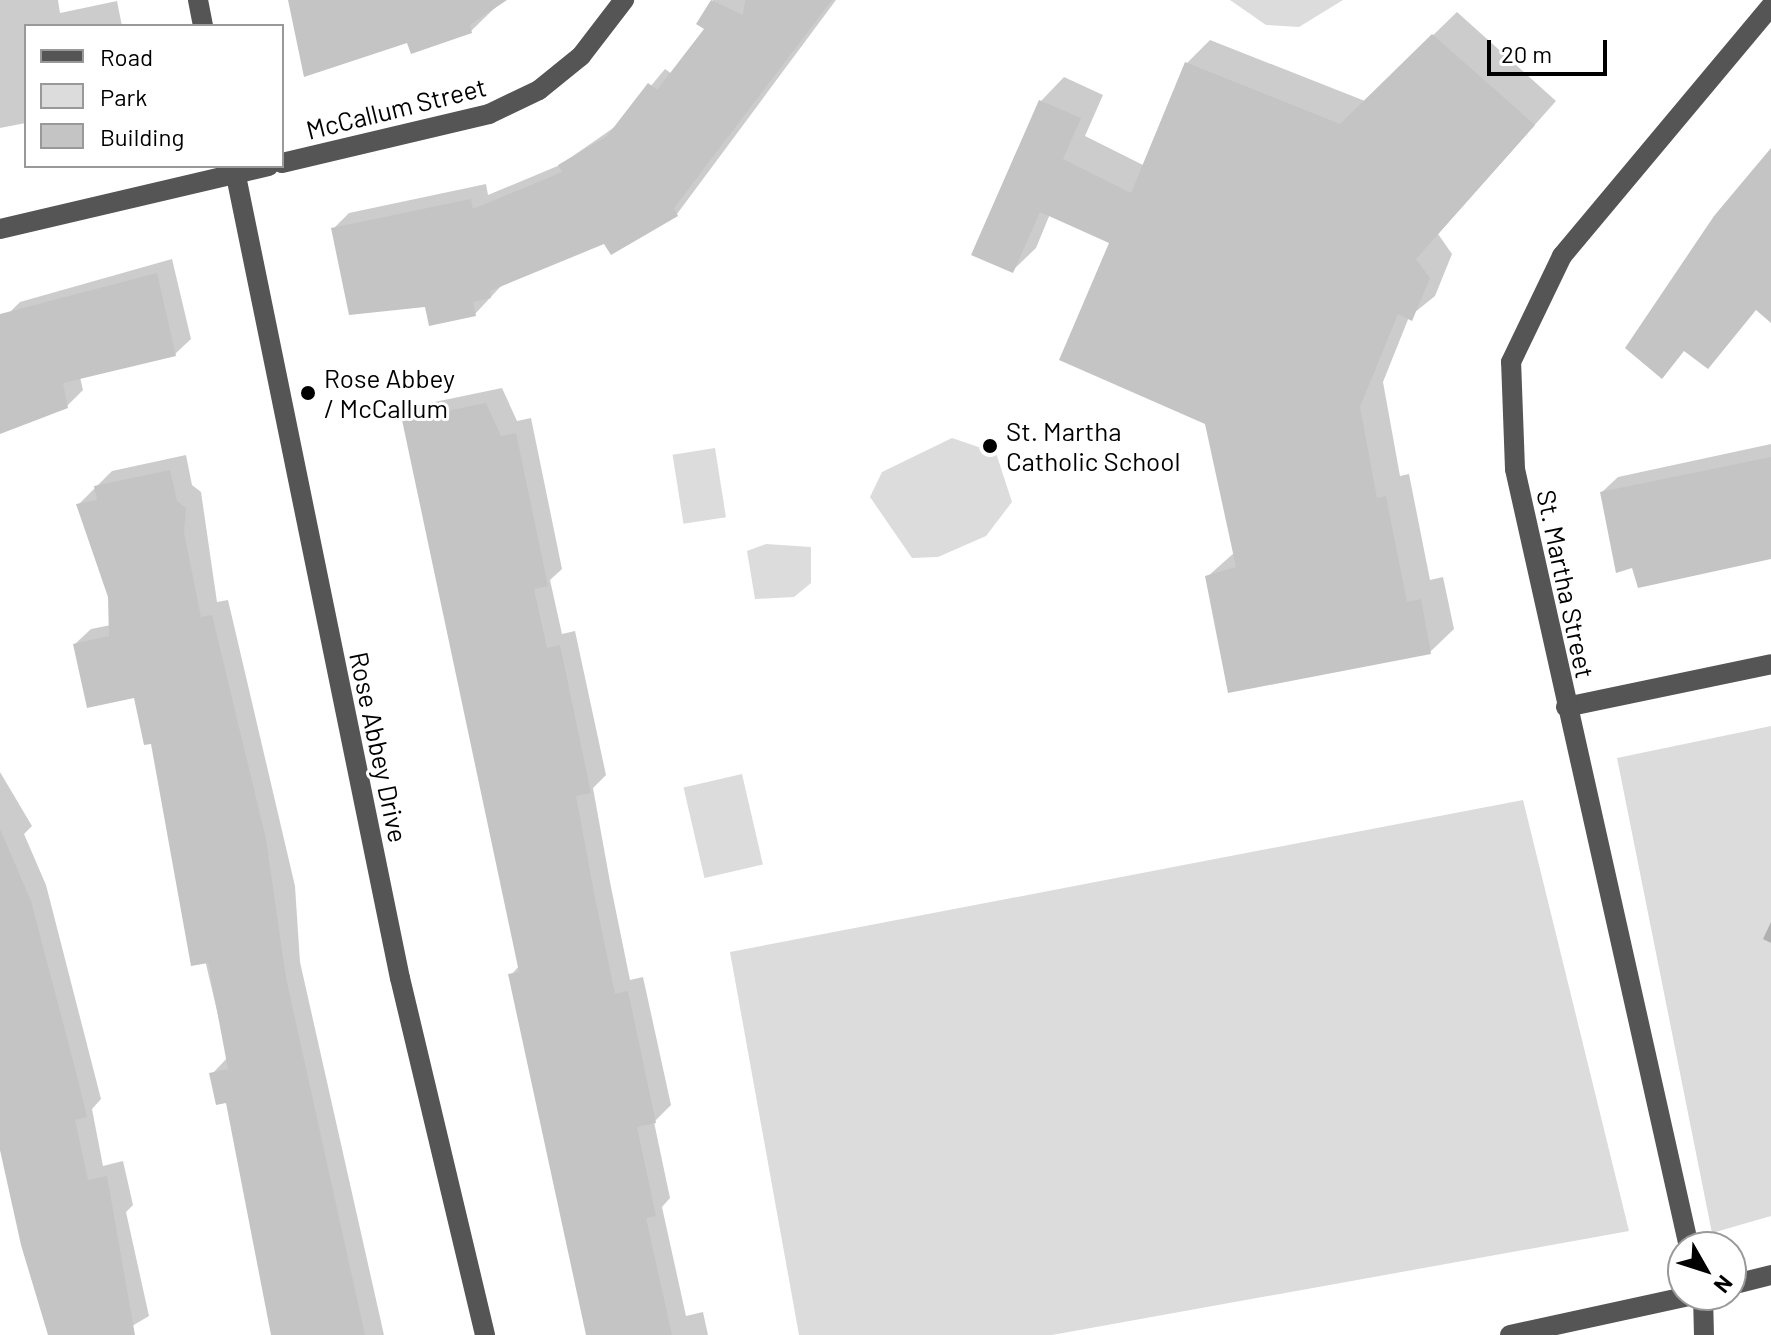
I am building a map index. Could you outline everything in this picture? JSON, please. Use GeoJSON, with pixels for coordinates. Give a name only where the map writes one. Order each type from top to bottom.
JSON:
{"type":"FeatureCollection","features":[{"type":"Feature","properties":{"kind":"street"},"geometry":{"type":"LineString","coordinates":[[198,0],[203,24]]}},
{"type":"Feature","properties":{"kind":"street","name":"McCallum Street"},"geometry":{"type":"LineString","coordinates":[[284,163],[489,114],[539,90],[581,56],[624,0]]}},
{"type":"Feature","properties":{"kind":"street","name":"St. Martha Street"},"geometry":{"type":"LineString","coordinates":[[1685,1231],[1515,469],[1511,362],[1562,256],[1771,6]]}},
{"type":"Feature","properties":{"kind":"street"},"geometry":{"type":"LineString","coordinates":[[0,229],[235,170]]}},
{"type":"Feature","properties":{"kind":"street","name":"Rose Abbey Drive"},"geometry":{"type":"LineString","coordinates":[[235,170],[400,978],[485,1335]]}},
{"type":"Feature","properties":{"kind":"street"},"geometry":{"type":"LineString","coordinates":[[1566,707],[1771,664]]}},
{"type":"Feature","properties":{"kind":"street"},"geometry":{"type":"LineString","coordinates":[[1747,1281],[1771,1275]]}},
{"type":"Feature","properties":{"kind":"street"},"geometry":{"type":"LineString","coordinates":[[1510,1335],[1667,1301]]}},
{"type":"Feature","properties":{"kind":"street"},"geometry":{"type":"LineString","coordinates":[[1703,1311],[1704,1335]]}},
{"type":"Feature","properties":{"kind":"green space"},"geometry":{"type":"Polygon","coordinates":[[[1230,0],[1343,0],[1299,27],[1266,25],[1230,0]]]}},
{"type":"Feature","properties":{"kind":"green space"},"geometry":{"type":"Polygon","coordinates":[[[952,438],[996,453],[1012,502],[986,536],[938,557],[912,558],[870,497],[882,472],[952,438]]]}},
{"type":"Feature","properties":{"kind":"green space"},"geometry":{"type":"Polygon","coordinates":[[[715,448],[726,517],[683,524],[673,455],[715,448]]]}},
{"type":"Feature","properties":{"kind":"green space"},"geometry":{"type":"Polygon","coordinates":[[[766,544],[811,547],[811,583],[794,597],[755,599],[747,551],[766,544]]]}},
{"type":"Feature","properties":{"kind":"green space"},"geometry":{"type":"Polygon","coordinates":[[[1771,726],[1771,1216],[1719,1231],[1712,1231],[1617,758],[1771,726]]]}},
{"type":"Feature","properties":{"kind":"green space"},"geometry":{"type":"Polygon","coordinates":[[[742,774],[763,865],[704,878],[684,787],[742,774]]]}},
{"type":"Feature","properties":{"kind":"green space"},"geometry":{"type":"Polygon","coordinates":[[[1523,800],[1629,1231],[1052,1335],[799,1335],[730,952],[1523,800]]]}},
{"type":"Feature","properties":{"kind":"building"},"geometry":{"type":"Polygon","coordinates":[[[288,0],[507,0],[470,25],[472,33],[411,54],[407,43],[304,77],[288,0]]]}},
{"type":"Feature","properties":{"kind":"building"},"geometry":{"type":"Polygon","coordinates":[[[711,0],[743,15],[745,0],[832,0],[674,208],[678,216],[611,255],[604,244],[490,291],[491,298],[473,302],[476,316],[429,326],[425,307],[349,315],[331,228],[471,199],[473,209],[562,172],[558,165],[607,136],[648,83],[657,90],[704,29],[696,24],[711,0]]]}},
{"type":"Feature","properties":{"kind":"building"},"geometry":{"type":"Polygon","coordinates":[[[1432,34],[1535,125],[1416,259],[1430,278],[1412,321],[1398,314],[1360,407],[1377,498],[1386,496],[1407,602],[1421,599],[1431,654],[1228,693],[1205,576],[1236,567],[1205,424],[1059,360],[1109,243],[1040,212],[1013,273],[971,255],[1039,100],[1081,118],[1063,159],[1131,193],[1185,62],[1340,124],[1432,34]]]}},
{"type":"Feature","properties":{"kind":"building"},"geometry":{"type":"Polygon","coordinates":[[[1771,148],[1771,323],[1756,310],[1708,369],[1684,351],[1662,379],[1625,348],[1714,216],[1771,148]]]}},
{"type":"Feature","properties":{"kind":"building"},"geometry":{"type":"Polygon","coordinates":[[[157,273],[176,356],[63,383],[68,408],[0,434],[0,314],[157,273]]]}},
{"type":"Feature","properties":{"kind":"building"},"geometry":{"type":"Polygon","coordinates":[[[486,403],[501,436],[516,433],[548,586],[534,589],[547,648],[560,645],[591,793],[576,796],[595,898],[615,994],[628,991],[656,1123],[637,1127],[656,1216],[646,1218],[672,1335],[586,1335],[508,974],[519,972],[402,420],[486,403]]]}},
{"type":"Feature","properties":{"kind":"building"},"geometry":{"type":"Polygon","coordinates":[[[1771,457],[1771,559],[1638,588],[1632,568],[1616,573],[1600,492],[1771,457]]]}},
{"type":"Feature","properties":{"kind":"building"},"geometry":{"type":"Polygon","coordinates":[[[170,470],[177,501],[186,508],[184,532],[201,617],[212,615],[266,839],[286,978],[365,1335],[271,1335],[226,1103],[216,1105],[209,1073],[228,1069],[208,963],[191,966],[151,744],[144,745],[134,698],[87,708],[73,644],[109,636],[108,597],[76,504],[97,500],[94,486],[170,470]]]}},
{"type":"Feature","properties":{"kind":"building"},"geometry":{"type":"Polygon","coordinates":[[[0,829],[31,901],[77,1076],[87,1117],[75,1120],[88,1180],[107,1176],[135,1335],[48,1335],[21,1245],[0,1150],[0,829]]]}},
{"type":"Feature","properties":{"kind":"place","name":"Rose Abbey / McCallum"},"geometry":{"type":"Point","coordinates":[308,393]}},
{"type":"Feature","properties":{"kind":"place","name":"St. Martha Catholic School"},"geometry":{"type":"Point","coordinates":[990,446]}}]}
